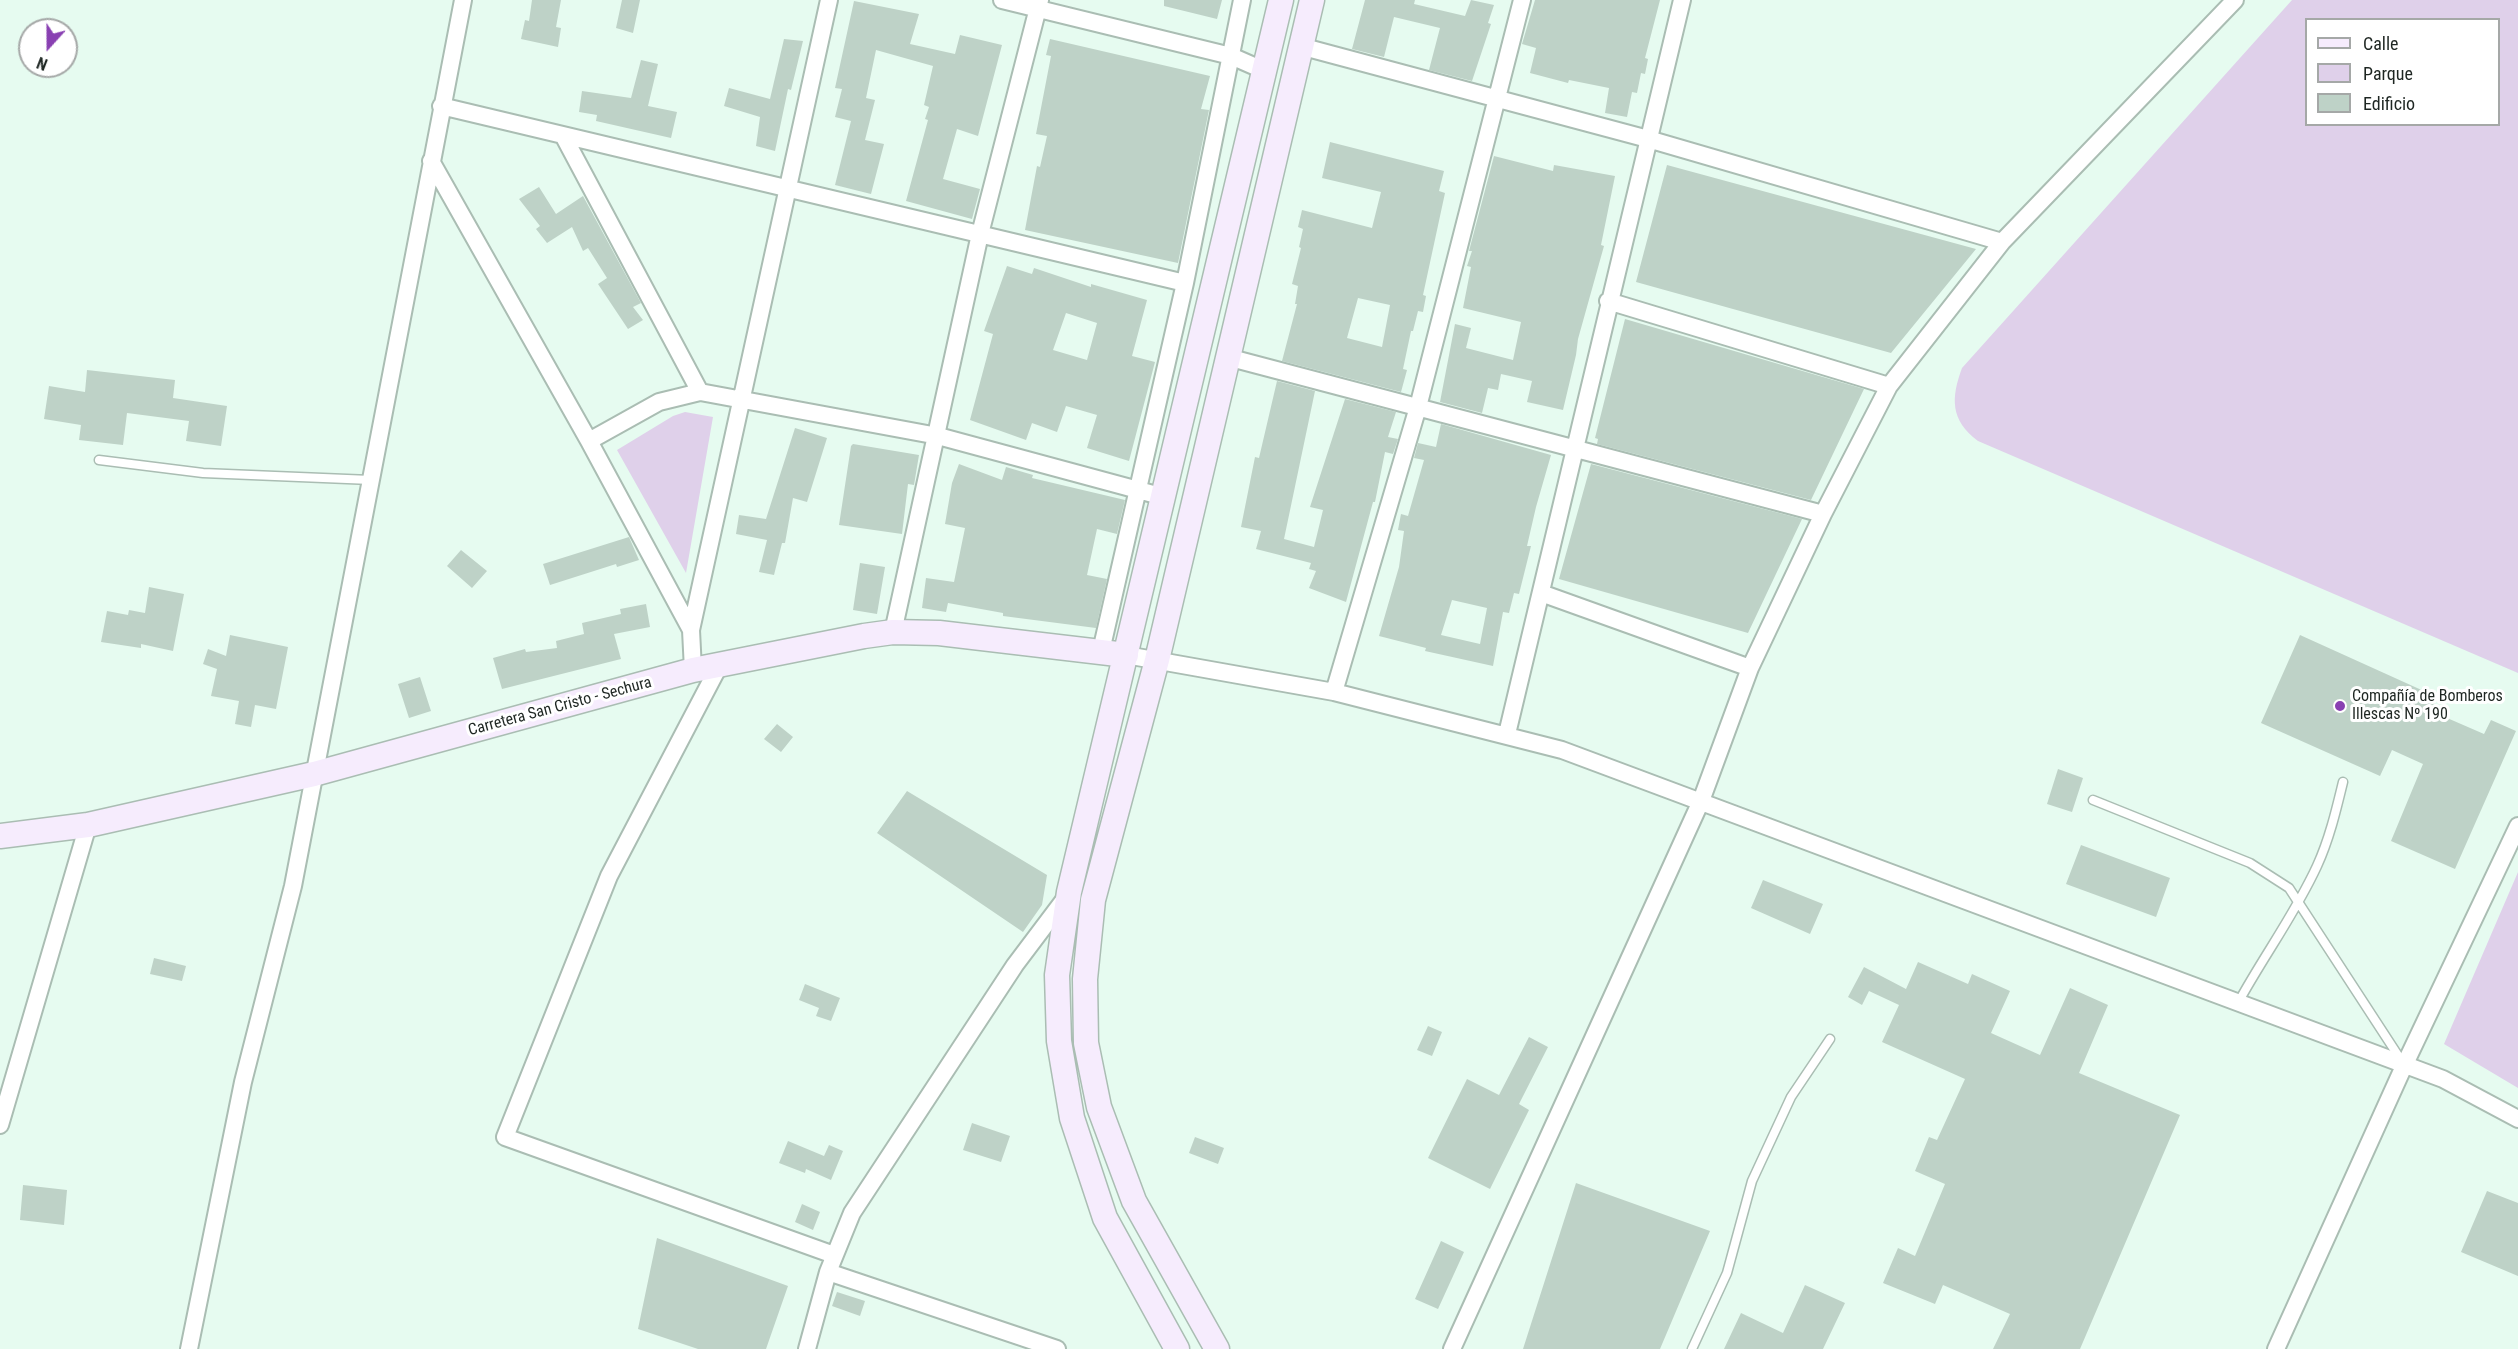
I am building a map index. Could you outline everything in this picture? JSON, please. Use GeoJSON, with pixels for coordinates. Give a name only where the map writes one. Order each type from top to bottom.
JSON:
{"type":"FeatureCollection","features":[{"type":"Feature","properties":{"kind":"main road"},"geometry":{"type":"LineString","coordinates":[[1178,1349],[1106,1218],[1072,1118],[1059,1041],[1057,975],[1069,892],[1281,0]]}},
{"type":"Feature","properties":{"kind":"main road"},"geometry":{"type":"LineString","coordinates":[[1217,1349],[1134,1201],[1099,1107],[1086,1043],[1085,979],[1094,900],[1157,660],[1312,0]]}},
{"type":"Feature","properties":{"kind":"main road","name":"Carretera San Cristo - Sechura"},"geometry":{"type":"LineString","coordinates":[[0,836],[88,825],[314,774],[693,670],[828,642],[893,632],[950,634],[1126,655]]}},
{"type":"Feature","properties":{"kind":"street"},"geometry":{"type":"LineString","coordinates":[[189,1349],[243,1082],[293,886],[441,106],[464,0]]}},
{"type":"Feature","properties":{"kind":"street"},"geometry":{"type":"LineString","coordinates":[[693,670],[691,630],[829,0]]}},
{"type":"Feature","properties":{"kind":"street"},"geometry":{"type":"LineString","coordinates":[[1002,0],[1039,4],[1231,56],[1263,70]]}},
{"type":"Feature","properties":{"kind":"street"},"geometry":{"type":"LineString","coordinates":[[1101,651],[1185,283],[1242,0]]}},
{"type":"Feature","properties":{"kind":"street"},"geometry":{"type":"LineString","coordinates":[[1334,693],[1418,407],[1522,0]]}},
{"type":"Feature","properties":{"kind":"street"},"geometry":{"type":"LineString","coordinates":[[1507,734],[1608,301],[1682,0]]}},
{"type":"Feature","properties":{"kind":"street"},"geometry":{"type":"LineString","coordinates":[[1452,1349],[1701,801],[1750,668],[1823,514],[1889,386],[2002,242],[2235,0]]}},
{"type":"Feature","properties":{"kind":"street"},"geometry":{"type":"LineString","coordinates":[[893,632],[938,436],[980,234],[1039,4]]}},
{"type":"Feature","properties":{"kind":"street"},"geometry":{"type":"LineString","coordinates":[[1300,46],[1648,140],[2002,242]]}},
{"type":"Feature","properties":{"kind":"street"},"geometry":{"type":"LineString","coordinates":[[441,106],[564,138],[1185,283]]}},
{"type":"Feature","properties":{"kind":"street"},"geometry":{"type":"LineString","coordinates":[[564,138],[700,392]]}},
{"type":"Feature","properties":{"kind":"street"},"geometry":{"type":"LineString","coordinates":[[431,161],[589,441],[691,630]]}},
{"type":"Feature","properties":{"kind":"street"},"geometry":{"type":"LineString","coordinates":[[1608,301],[1889,386]]}},
{"type":"Feature","properties":{"kind":"street"},"geometry":{"type":"LineString","coordinates":[[1227,357],[1823,514]]}},
{"type":"Feature","properties":{"kind":"street"},"geometry":{"type":"LineString","coordinates":[[589,441],[659,402],[700,392],[938,436],[1164,497]]}},
{"type":"Feature","properties":{"kind":"street"},"geometry":{"type":"LineString","coordinates":[[1541,593],[1750,668]]}},
{"type":"Feature","properties":{"kind":"street"},"geometry":{"type":"LineString","coordinates":[[1126,655],[1334,693],[1507,734],[1562,750],[2443,1079],[2518,1119]]}},
{"type":"Feature","properties":{"kind":"street"},"geometry":{"type":"LineString","coordinates":[[719,666],[609,876],[505,1137],[834,1255]]}},
{"type":"Feature","properties":{"kind":"street"},"geometry":{"type":"LineString","coordinates":[[0,1125],[88,825]]}},
{"type":"Feature","properties":{"kind":"street"},"geometry":{"type":"LineString","coordinates":[[2276,1349],[2404,1066],[2518,826]]}},
{"type":"Feature","properties":{"kind":"street"},"geometry":{"type":"LineString","coordinates":[[807,1349],[828,1272],[852,1213],[1015,965],[1069,892]]}},
{"type":"Feature","properties":{"kind":"street"},"geometry":{"type":"LineString","coordinates":[[828,1272],[1047,1347]]}},
{"type":"Feature","properties":{"kind":"lane"},"geometry":{"type":"LineString","coordinates":[[99,460],[202,473],[371,480]]}},
{"type":"Feature","properties":{"kind":"lane"},"geometry":{"type":"LineString","coordinates":[[2238,1003],[2299,902],[2330,834],[2343,782]]}},
{"type":"Feature","properties":{"kind":"lane"},"geometry":{"type":"LineString","coordinates":[[2093,801],[2250,863],[2289,888],[2404,1066]]}},
{"type":"Feature","properties":{"kind":"lane"},"geometry":{"type":"LineString","coordinates":[[1692,1349],[1726,1273],[1752,1181],[1791,1097],[1830,1039]]}},
{"type":"Feature","properties":{"kind":"green space"},"geometry":{"type":"Polygon","coordinates":[[[2292,0],[2518,0],[2518,673],[1978,441],[1962,425],[1955,408],[1958,379],[1962,368],[2292,0]]]}},
{"type":"Feature","properties":{"kind":"green space"},"geometry":{"type":"Polygon","coordinates":[[[685,412],[713,417],[686,573],[617,450],[673,416],[685,412]]]}},
{"type":"Feature","properties":{"kind":"green space"},"geometry":{"type":"Polygon","coordinates":[[[2518,872],[2518,1088],[2444,1044],[2518,872]]]}},
{"type":"Feature","properties":{"kind":"building"},"geometry":{"type":"Polygon","coordinates":[[[532,0],[561,0],[556,27],[561,28],[558,47],[521,39],[525,20],[529,21],[532,0]]]}},
{"type":"Feature","properties":{"kind":"building"},"geometry":{"type":"Polygon","coordinates":[[[622,0],[640,0],[633,33],[616,28],[622,0]]]}},
{"type":"Feature","properties":{"kind":"building"},"geometry":{"type":"Polygon","coordinates":[[[1164,0],[1222,0],[1217,19],[1164,6],[1164,0]]]}},
{"type":"Feature","properties":{"kind":"building"},"geometry":{"type":"Polygon","coordinates":[[[1365,0],[1415,0],[1414,4],[1465,16],[1471,0],[1494,5],[1488,23],[1491,24],[1472,81],[1429,70],[1440,28],[1394,17],[1384,57],[1352,49],[1365,0]]]}},
{"type":"Feature","properties":{"kind":"building"},"geometry":{"type":"Polygon","coordinates":[[[1535,0],[1660,0],[1645,58],[1648,59],[1645,74],[1641,73],[1637,93],[1632,92],[1627,117],[1605,113],[1609,88],[1569,80],[1568,83],[1530,73],[1536,48],[1522,44],[1535,0]]]}},
{"type":"Feature","properties":{"kind":"building"},"geometry":{"type":"Polygon","coordinates":[[[854,1],[919,14],[910,44],[955,54],[960,35],[1002,45],[978,136],[957,129],[943,179],[980,189],[972,219],[906,201],[928,120],[925,119],[929,107],[924,105],[933,66],[876,50],[866,98],[875,100],[865,140],[884,144],[871,194],[835,185],[851,121],[835,117],[842,89],[835,88],[854,1]]]}},
{"type":"Feature","properties":{"kind":"building"},"geometry":{"type":"Polygon","coordinates":[[[784,39],[803,41],[791,90],[788,89],[775,151],[756,146],[760,117],[724,106],[729,88],[770,99],[784,39]]]}},
{"type":"Feature","properties":{"kind":"building"},"geometry":{"type":"Polygon","coordinates":[[[1050,39],[1210,76],[1201,109],[1209,110],[1178,263],[1025,230],[1037,166],[1040,167],[1047,136],[1036,134],[1051,56],[1046,55],[1050,39]]]}},
{"type":"Feature","properties":{"kind":"building"},"geometry":{"type":"Polygon","coordinates":[[[641,60],[658,64],[648,106],[677,112],[671,138],[596,121],[597,115],[579,112],[582,91],[631,98],[641,60]]]}},
{"type":"Feature","properties":{"kind":"building"},"geometry":{"type":"Polygon","coordinates":[[[1330,142],[1444,171],[1439,191],[1445,193],[1423,295],[1426,296],[1423,312],[1418,311],[1413,331],[1411,331],[1403,369],[1407,370],[1401,392],[1282,361],[1297,304],[1295,304],[1298,286],[1292,284],[1301,248],[1299,247],[1303,229],[1298,227],[1302,210],[1372,228],[1381,192],[1322,178],[1330,142]],[[1358,298],[1347,338],[1382,347],[1390,305],[1358,298]]]}},
{"type":"Feature","properties":{"kind":"building"},"geometry":{"type":"Polygon","coordinates":[[[1494,156],[1553,171],[1554,165],[1615,176],[1601,245],[1604,246],[1578,339],[1563,410],[1527,402],[1532,381],[1501,374],[1498,390],[1488,388],[1482,413],[1440,402],[1455,324],[1471,328],[1466,348],[1513,360],[1521,322],[1463,308],[1471,267],[1467,266],[1472,251],[1469,251],[1494,156]]]}},
{"type":"Feature","properties":{"kind":"building"},"geometry":{"type":"Polygon","coordinates":[[[1667,165],[1976,249],[1891,353],[1636,282],[1667,165]]]}},
{"type":"Feature","properties":{"kind":"building"},"geometry":{"type":"Polygon","coordinates":[[[539,187],[556,214],[583,196],[641,303],[633,307],[643,320],[628,329],[598,284],[607,278],[588,248],[583,251],[572,227],[547,243],[536,229],[540,226],[519,199],[539,187]]]}},
{"type":"Feature","properties":{"kind":"building"},"geometry":{"type":"Polygon","coordinates":[[[1007,266],[1032,274],[1034,268],[1091,287],[1091,284],[1147,300],[1132,356],[1155,362],[1129,461],[1087,448],[1097,415],[1066,406],[1057,432],[1032,423],[1026,440],[970,420],[993,334],[984,331],[1007,266]],[[1066,313],[1053,350],[1087,360],[1097,323],[1066,313]]]}},
{"type":"Feature","properties":{"kind":"building"},"geometry":{"type":"Polygon","coordinates":[[[1625,319],[1864,389],[1811,500],[1597,444],[1598,439],[1595,438],[1625,319]]]}},
{"type":"Feature","properties":{"kind":"building"},"geometry":{"type":"Polygon","coordinates":[[[87,370],[175,380],[173,398],[227,406],[221,446],[186,441],[189,421],[127,413],[123,445],[79,440],[81,425],[44,419],[49,386],[85,392],[87,370]]]}},
{"type":"Feature","properties":{"kind":"building"},"geometry":{"type":"Polygon","coordinates":[[[1277,381],[1315,391],[1284,539],[1314,547],[1323,510],[1310,507],[1345,399],[1396,412],[1388,437],[1398,439],[1393,454],[1385,452],[1375,502],[1373,502],[1346,602],[1309,588],[1316,571],[1309,569],[1311,563],[1256,549],[1261,531],[1241,527],[1255,457],[1259,458],[1277,381]]]}},
{"type":"Feature","properties":{"kind":"building"},"geometry":{"type":"Polygon","coordinates":[[[1441,424],[1551,455],[1527,546],[1531,546],[1519,594],[1514,593],[1509,613],[1503,612],[1493,666],[1425,651],[1426,648],[1379,636],[1399,567],[1404,531],[1398,530],[1401,514],[1408,516],[1424,460],[1414,458],[1418,443],[1436,447],[1441,424]],[[1452,600],[1441,635],[1480,644],[1487,608],[1452,600]]]}},
{"type":"Feature","properties":{"kind":"building"},"geometry":{"type":"Polygon","coordinates":[[[795,428],[827,438],[807,502],[793,498],[785,543],[782,543],[774,575],[759,572],[767,540],[736,534],[739,515],[766,519],[795,428]]]}},
{"type":"Feature","properties":{"kind":"building"},"geometry":{"type":"Polygon","coordinates":[[[853,444],[919,455],[914,485],[908,484],[902,534],[839,525],[853,444]]]}},
{"type":"Feature","properties":{"kind":"building"},"geometry":{"type":"Polygon","coordinates":[[[959,464],[1002,480],[1006,467],[1033,475],[1032,478],[1125,500],[1117,534],[1097,529],[1087,575],[1107,579],[1096,628],[1003,616],[1003,613],[948,603],[946,612],[922,608],[926,578],[954,582],[965,528],[945,524],[952,483],[959,464]]]}},
{"type":"Feature","properties":{"kind":"building"},"geometry":{"type":"Polygon","coordinates":[[[1591,464],[1802,519],[1748,633],[1559,579],[1591,464]]]}},
{"type":"Feature","properties":{"kind":"building"},"geometry":{"type":"Polygon","coordinates":[[[629,537],[639,560],[617,567],[616,564],[550,585],[543,564],[629,537]]]}},
{"type":"Feature","properties":{"kind":"building"},"geometry":{"type":"Polygon","coordinates":[[[461,550],[487,571],[472,588],[447,566],[461,550]]]}},
{"type":"Feature","properties":{"kind":"building"},"geometry":{"type":"Polygon","coordinates":[[[860,563],[885,567],[877,614],[853,610],[860,563]]]}},
{"type":"Feature","properties":{"kind":"building"},"geometry":{"type":"Polygon","coordinates":[[[149,587],[184,594],[173,651],[141,644],[141,648],[101,642],[107,611],[128,615],[129,610],[145,613],[149,587]]]}},
{"type":"Feature","properties":{"kind":"building"},"geometry":{"type":"Polygon","coordinates":[[[646,604],[650,627],[614,634],[621,659],[502,689],[493,658],[525,649],[526,652],[557,648],[556,641],[584,634],[582,623],[621,614],[620,609],[646,604]]]}},
{"type":"Feature","properties":{"kind":"building"},"geometry":{"type":"Polygon","coordinates":[[[230,635],[288,647],[276,709],[255,705],[251,727],[235,724],[239,701],[211,696],[217,669],[203,664],[208,649],[226,656],[230,635]]]}},
{"type":"Feature","properties":{"kind":"building"},"geometry":{"type":"Polygon","coordinates":[[[2300,635],[2437,697],[2431,711],[2484,734],[2491,720],[2516,731],[2455,869],[2391,841],[2423,764],[2392,750],[2380,776],[2261,723],[2300,635]]]}},
{"type":"Feature","properties":{"kind":"building"},"geometry":{"type":"Polygon","coordinates":[[[420,677],[431,711],[409,718],[398,684],[420,677]]]}},
{"type":"Feature","properties":{"kind":"building"},"geometry":{"type":"Polygon","coordinates":[[[777,724],[793,737],[781,752],[764,739],[777,724]]]}},
{"type":"Feature","properties":{"kind":"building"},"geometry":{"type":"Polygon","coordinates":[[[2058,769],[2083,778],[2072,812],[2047,804],[2058,769]]]}},
{"type":"Feature","properties":{"kind":"building"},"geometry":{"type":"Polygon","coordinates":[[[907,791],[1047,875],[1042,905],[1023,932],[877,833],[907,791]]]}},
{"type":"Feature","properties":{"kind":"building"},"geometry":{"type":"Polygon","coordinates":[[[2081,845],[2170,878],[2156,917],[2066,884],[2081,845]]]}},
{"type":"Feature","properties":{"kind":"building"},"geometry":{"type":"Polygon","coordinates":[[[1763,880],[1823,904],[1810,934],[1751,908],[1763,880]]]}},
{"type":"Feature","properties":{"kind":"building"},"geometry":{"type":"Polygon","coordinates":[[[154,958],[186,966],[182,981],[150,974],[154,958]]]}},
{"type":"Feature","properties":{"kind":"building"},"geometry":{"type":"Polygon","coordinates":[[[1918,962],[1968,984],[1972,974],[2010,991],[1991,1033],[2040,1055],[2070,988],[2108,1005],[2079,1073],[2180,1115],[2080,1349],[1993,1349],[2010,1314],[1943,1285],[1935,1304],[1883,1283],[1898,1248],[1915,1256],[1945,1184],[1915,1171],[1929,1137],[1937,1140],[1965,1079],[1882,1042],[1899,1005],[1869,991],[1862,1005],[1848,997],[1864,967],[1906,989],[1918,962]]]}},
{"type":"Feature","properties":{"kind":"building"},"geometry":{"type":"Polygon","coordinates":[[[805,984],[840,998],[831,1021],[816,1016],[819,1008],[799,1000],[805,984]]]}},
{"type":"Feature","properties":{"kind":"building"},"geometry":{"type":"Polygon","coordinates":[[[1428,1026],[1442,1032],[1432,1056],[1417,1050],[1428,1026]]]}},
{"type":"Feature","properties":{"kind":"building"},"geometry":{"type":"Polygon","coordinates":[[[1529,1037],[1548,1047],[1519,1104],[1529,1110],[1490,1189],[1428,1158],[1467,1079],[1499,1095],[1529,1037]]]}},
{"type":"Feature","properties":{"kind":"building"},"geometry":{"type":"Polygon","coordinates":[[[972,1123],[1010,1136],[1001,1162],[963,1150],[972,1123]]]}},
{"type":"Feature","properties":{"kind":"building"},"geometry":{"type":"Polygon","coordinates":[[[1195,1137],[1224,1148],[1218,1164],[1189,1153],[1195,1137]]]}},
{"type":"Feature","properties":{"kind":"building"},"geometry":{"type":"Polygon","coordinates":[[[788,1141],[824,1156],[829,1145],[843,1151],[831,1180],[806,1169],[805,1173],[779,1163],[788,1141]]]}},
{"type":"Feature","properties":{"kind":"building"},"geometry":{"type":"Polygon","coordinates":[[[1576,1183],[1710,1231],[1660,1349],[1523,1349],[1576,1183]]]}},
{"type":"Feature","properties":{"kind":"building"},"geometry":{"type":"Polygon","coordinates":[[[23,1185],[67,1190],[64,1225],[20,1220],[23,1185]]]}},
{"type":"Feature","properties":{"kind":"building"},"geometry":{"type":"Polygon","coordinates":[[[2487,1191],[2518,1203],[2518,1276],[2461,1252],[2487,1191]]]}},
{"type":"Feature","properties":{"kind":"building"},"geometry":{"type":"Polygon","coordinates":[[[802,1204],[820,1212],[813,1230],[795,1222],[802,1204]]]}},
{"type":"Feature","properties":{"kind":"building"},"geometry":{"type":"Polygon","coordinates":[[[657,1238],[788,1286],[766,1349],[698,1349],[638,1329],[657,1238]]]}},
{"type":"Feature","properties":{"kind":"building"},"geometry":{"type":"Polygon","coordinates":[[[1441,1241],[1464,1252],[1438,1309],[1415,1299],[1441,1241]]]}},
{"type":"Feature","properties":{"kind":"building"},"geometry":{"type":"Polygon","coordinates":[[[1805,1285],[1845,1303],[1823,1349],[1724,1349],[1741,1313],[1783,1333],[1805,1285]]]}},
{"type":"Feature","properties":{"kind":"building"},"geometry":{"type":"Polygon","coordinates":[[[837,1292],[865,1301],[860,1316],[832,1306],[837,1292]]]}},
{"type":"Feature","properties":{"kind":"place","name":"Compañía de Bomberos Illescas Nº 190"},"geometry":{"type":"Point","coordinates":[2340,706]}}]}
